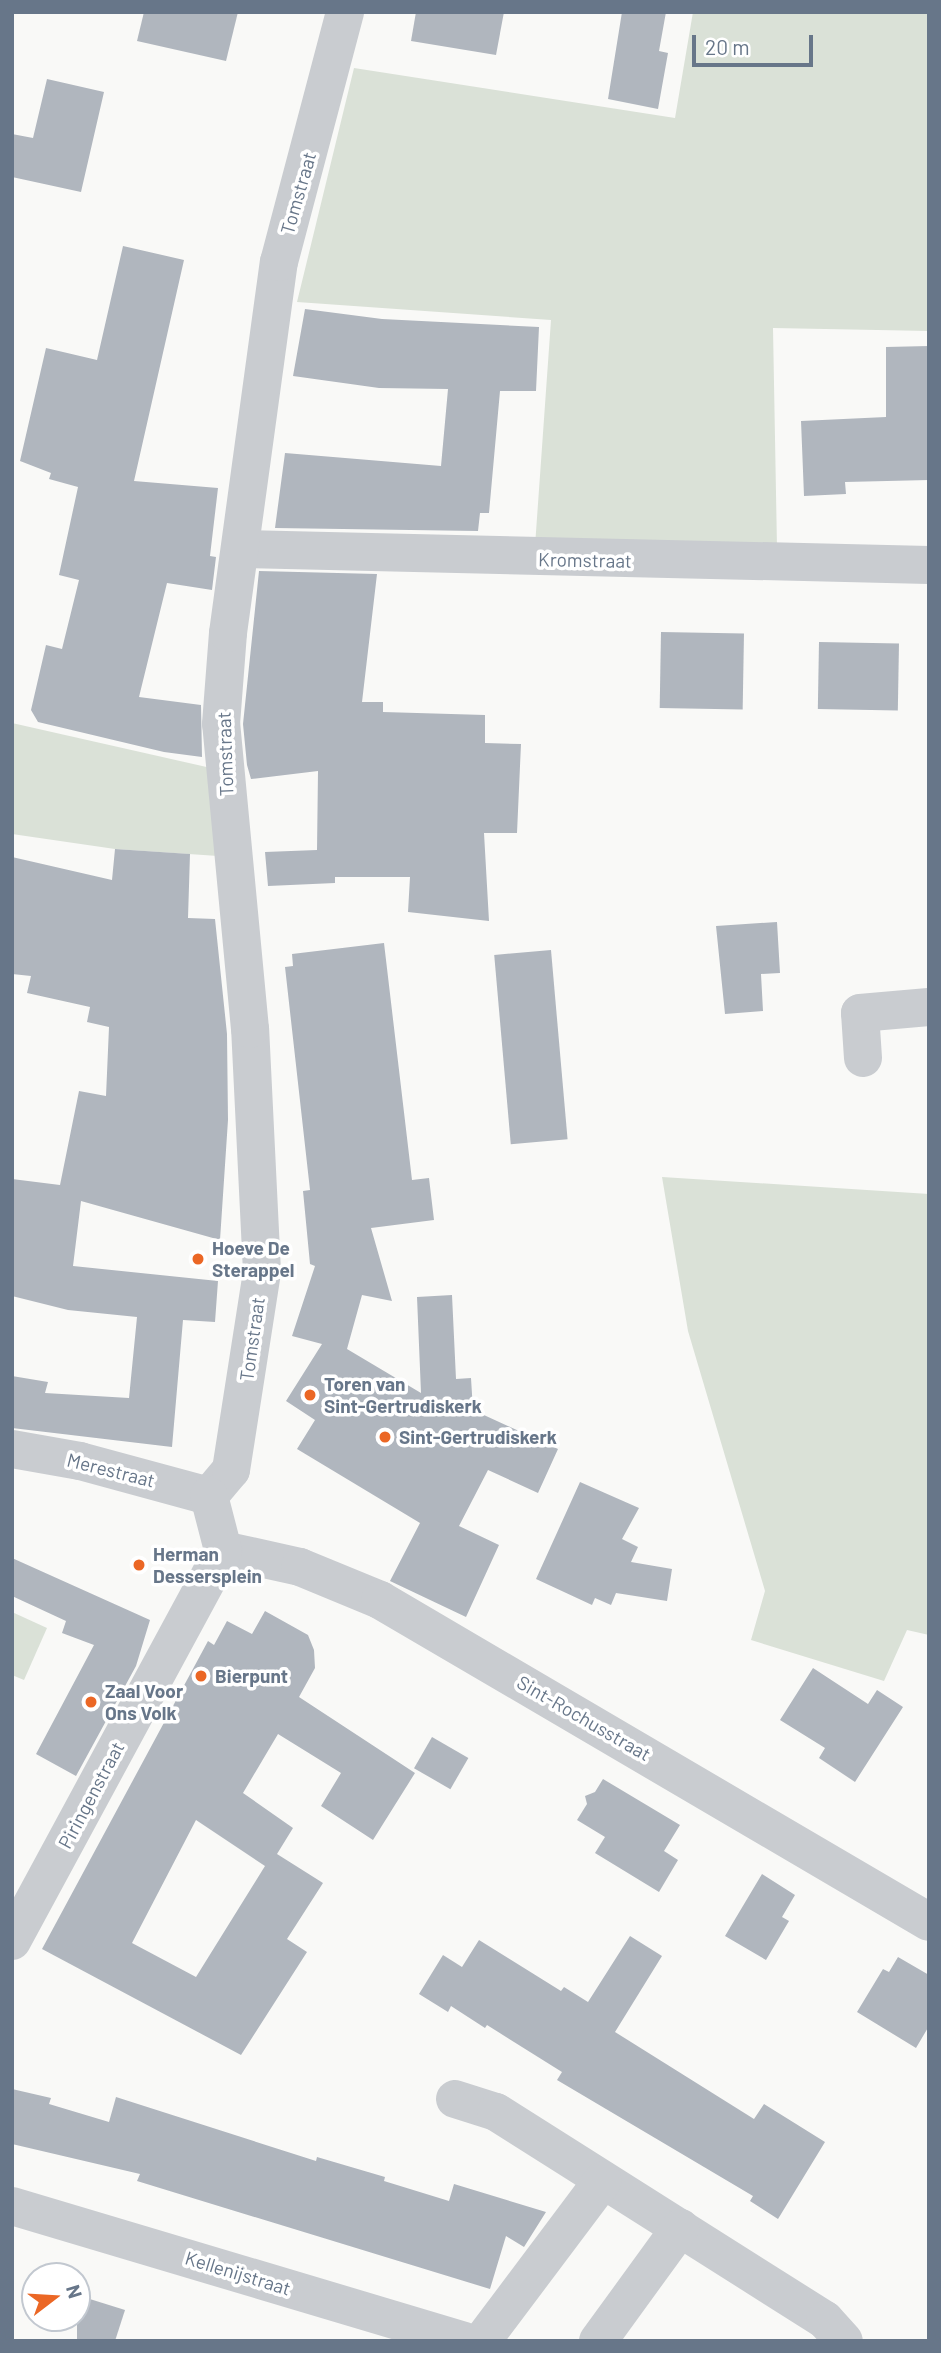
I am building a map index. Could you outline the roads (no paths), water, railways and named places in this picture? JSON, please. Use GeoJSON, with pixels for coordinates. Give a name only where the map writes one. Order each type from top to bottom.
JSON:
{"type":"FeatureCollection","features":[{"type":"Feature","properties":{"kind":"street","name":"Tomstraat"},"geometry":{"type":"LineString","coordinates":[[209,1496],[231,1470],[262,1272],[250,1029],[221,724],[279,262],[345,12]]}},
{"type":"Feature","properties":{"kind":"street","name":"Kromstraat"},"geometry":{"type":"LineString","coordinates":[[241,549],[929,565]]}},
{"type":"Feature","properties":{"kind":"street"},"geometry":{"type":"LineString","coordinates":[[863,1058],[860,1013],[929,1007]]}},
{"type":"Feature","properties":{"kind":"street","name":"Merestraat"},"geometry":{"type":"LineString","coordinates":[[12,1449],[80,1461],[209,1496]]}},
{"type":"Feature","properties":{"kind":"street"},"geometry":{"type":"LineString","coordinates":[[209,1496],[223,1550]]}},
{"type":"Feature","properties":{"kind":"street","name":"Sint-Rochusstraat"},"geometry":{"type":"LineString","coordinates":[[223,1550],[300,1567],[380,1600],[929,1922]]}},
{"type":"Feature","properties":{"kind":"street","name":"Piringenstraat"},"geometry":{"type":"LineString","coordinates":[[12,1941],[223,1550]]}},
{"type":"Feature","properties":{"kind":"street"},"geometry":{"type":"LineString","coordinates":[[454,2099],[496,2112],[825,2320],[844,2341]]}},
{"type":"Feature","properties":{"kind":"street"},"geometry":{"type":"LineString","coordinates":[[482,2341],[603,2180]]}},
{"type":"Feature","properties":{"kind":"street","name":"Kellenijstraat"},"geometry":{"type":"LineString","coordinates":[[12,2206],[464,2341]]}},
{"type":"Feature","properties":{"kind":"street"},"geometry":{"type":"LineString","coordinates":[[598,2341],[680,2228]]}},
{"type":"Feature","properties":{"kind":"place","name":"Hoeve De Sterappel"},"geometry":{"type":"Point","coordinates":[198,1259]}},
{"type":"Feature","properties":{"kind":"place","name":"Toren van Sint-Gertrudiskerk"},"geometry":{"type":"Point","coordinates":[310,1395]}},
{"type":"Feature","properties":{"kind":"place","name":"Sint-Gertrudiskerk"},"geometry":{"type":"Point","coordinates":[385,1437]}},
{"type":"Feature","properties":{"kind":"place","name":"Herman Dessersplein"},"geometry":{"type":"Point","coordinates":[139,1565]}},
{"type":"Feature","properties":{"kind":"place","name":"Bierpunt"},"geometry":{"type":"Point","coordinates":[201,1676]}},
{"type":"Feature","properties":{"kind":"place","name":"Zaal Voor Ons Volk"},"geometry":{"type":"Point","coordinates":[91,1702]}}]}
